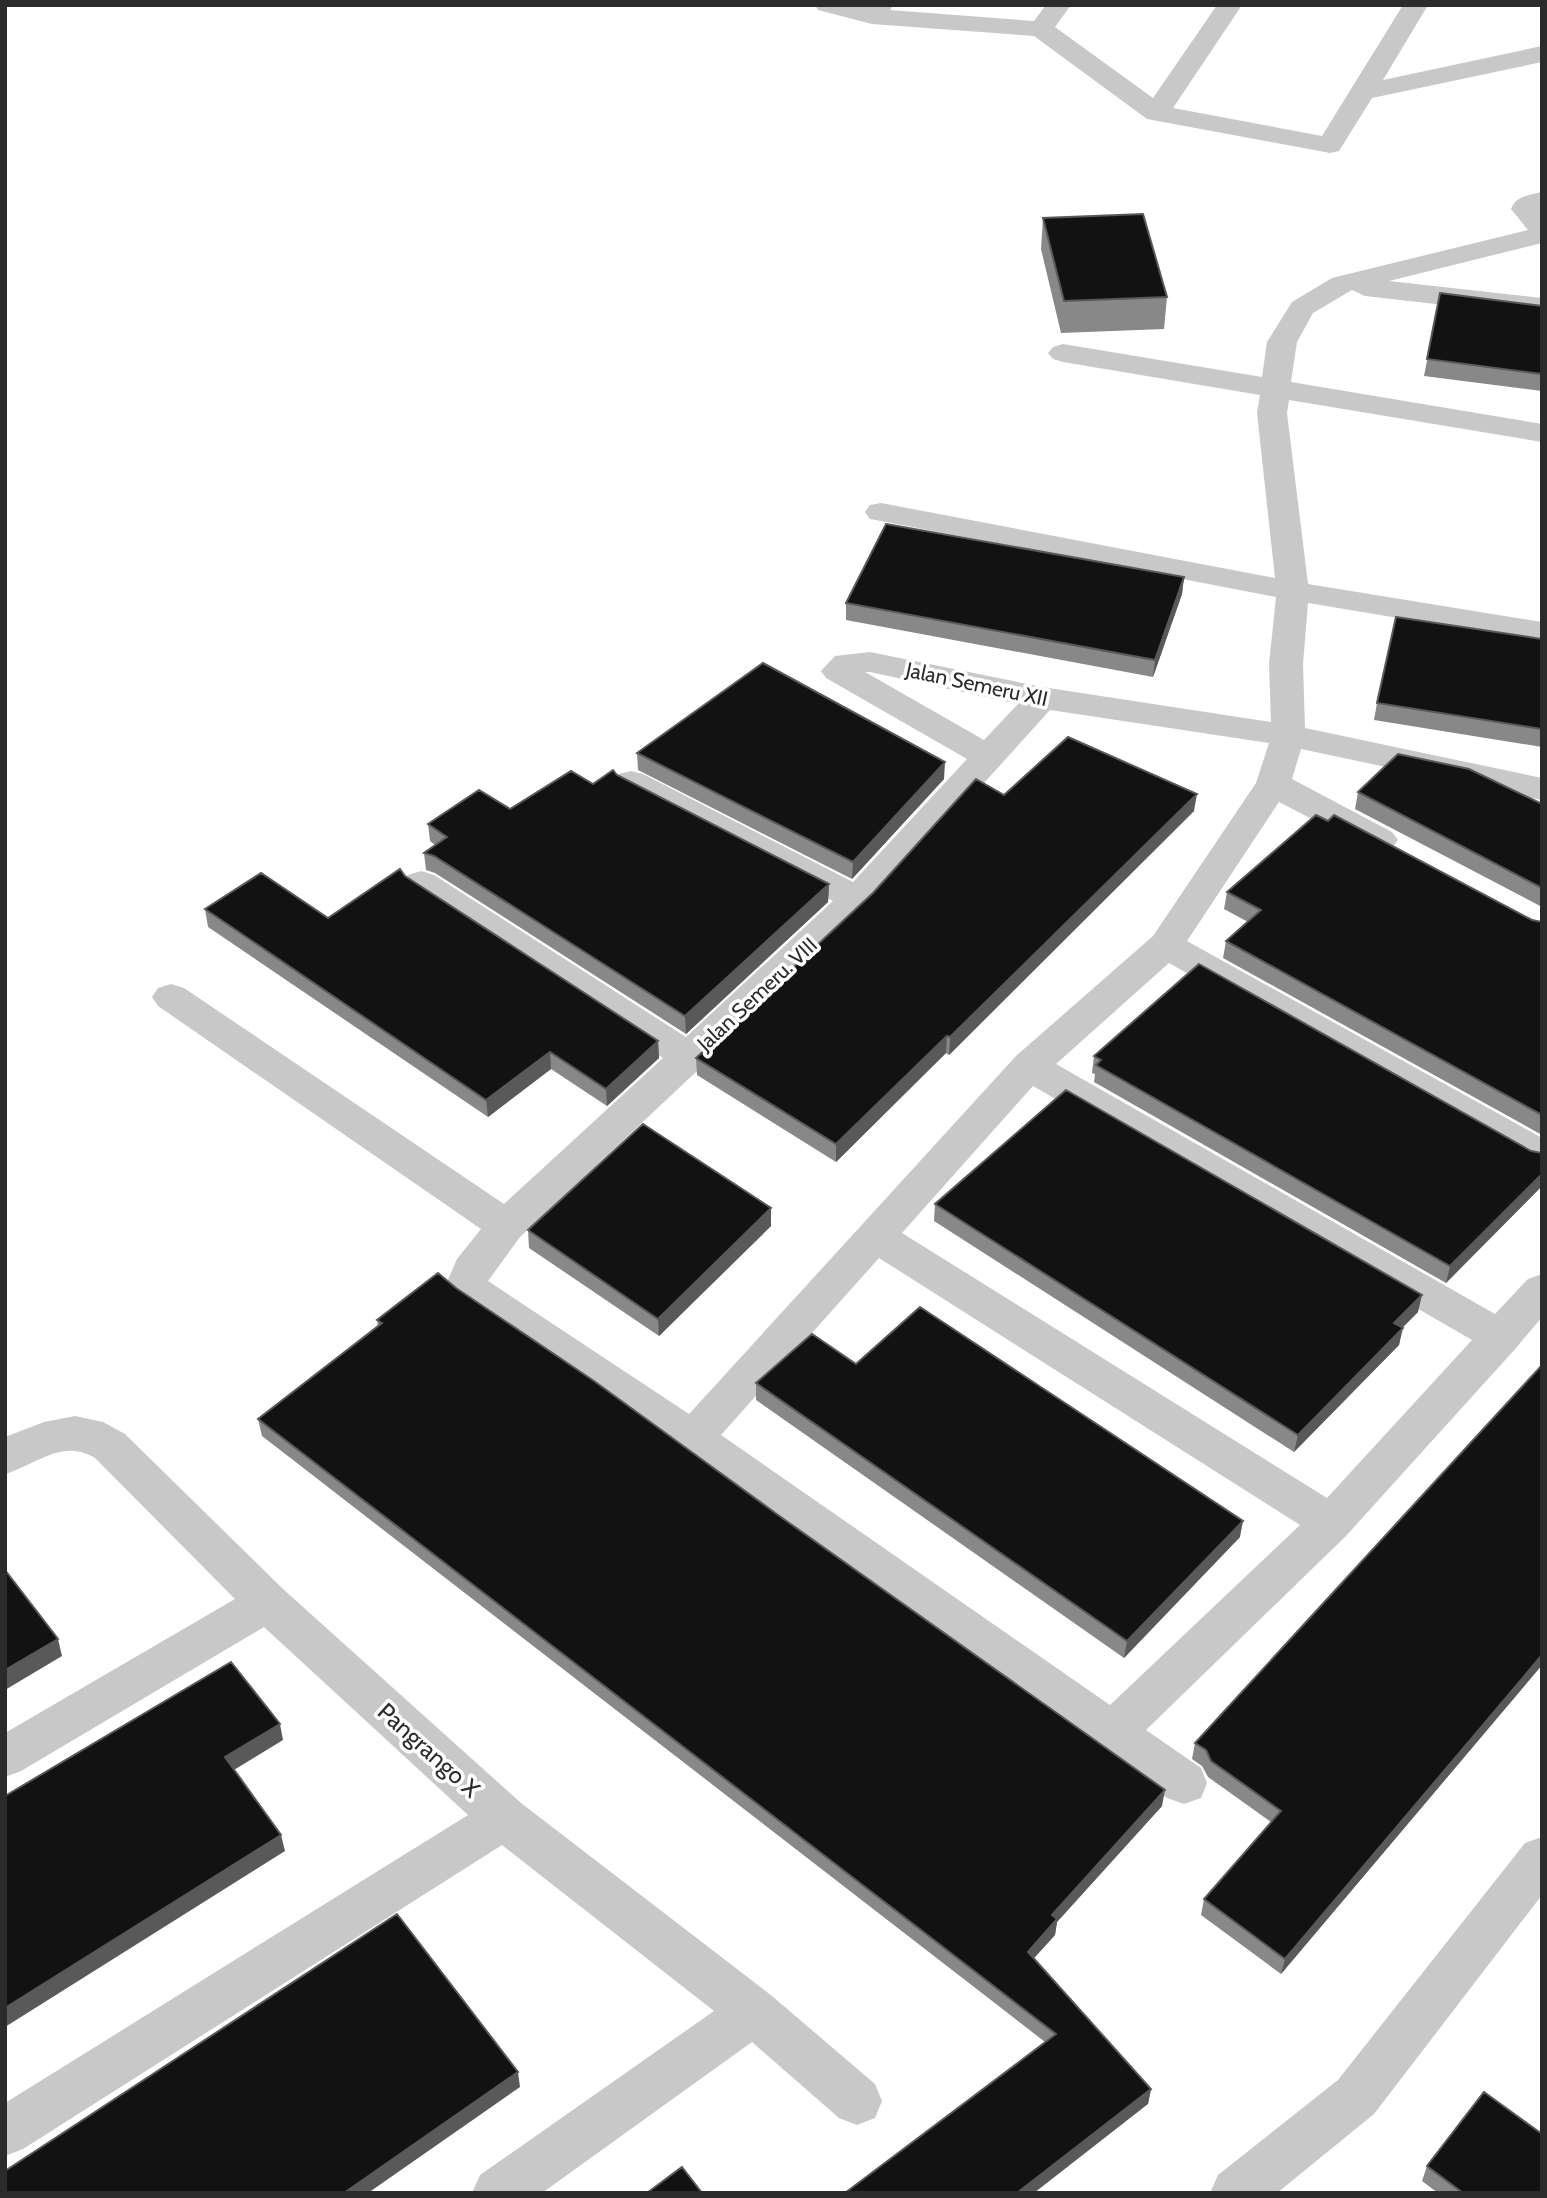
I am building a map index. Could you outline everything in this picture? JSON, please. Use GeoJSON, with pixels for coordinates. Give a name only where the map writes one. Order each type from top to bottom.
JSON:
{"type":"FeatureCollection","features":[{"type":"Feature","properties":{"kind":"street"},"geometry":{"type":"LineString","coordinates":[[827,5],[1041,29],[1156,113],[1330,145],[1416,5]]}},
{"type":"Feature","properties":{"kind":"street"},"geometry":{"type":"LineString","coordinates":[[1041,29],[1059,5]]}},
{"type":"Feature","properties":{"kind":"street"},"geometry":{"type":"LineString","coordinates":[[1156,113],[1230,5]]}},
{"type":"Feature","properties":{"kind":"street"},"geometry":{"type":"LineString","coordinates":[[1363,92],[1542,54]]}},
{"type":"Feature","properties":{"kind":"street"},"geometry":{"type":"LineString","coordinates":[[1542,200],[1526,205],[1525,209],[1542,229]]}},
{"type":"Feature","properties":{"kind":"street"},"geometry":{"type":"LineString","coordinates":[[1184,1783],[693,1438],[1029,1066],[1166,945],[1273,784],[1288,735],[1286,664],[1293,591],[1272,413],[1282,342],[1302,308],[1342,284],[1542,235]]}},
{"type":"Feature","properties":{"kind":"street"},"geometry":{"type":"LineString","coordinates":[[1342,284],[1542,307]]}},
{"type":"Feature","properties":{"kind":"street"},"geometry":{"type":"LineString","coordinates":[[1063,353],[1274,386],[1542,433]]}},
{"type":"Feature","properties":{"kind":"street"},"geometry":{"type":"LineString","coordinates":[[881,512],[1293,591],[1542,632]]}},
{"type":"Feature","properties":{"kind":"street","name":"Jalan Semeru XII"},"geometry":{"type":"LineString","coordinates":[[988,756],[838,671],[847,663],[870,662],[1042,698],[1288,735],[1542,789]]}},
{"type":"Feature","properties":{"kind":"street","name":"Jalan Semeru. VIII"},"geometry":{"type":"LineString","coordinates":[[693,1438],[473,1292],[467,1282],[471,1270],[506,1226],[858,899],[1042,698]]}},
{"type":"Feature","properties":{"kind":"street"},"geometry":{"type":"LineString","coordinates":[[631,782],[858,899]]}},
{"type":"Feature","properties":{"kind":"street"},"geometry":{"type":"LineString","coordinates":[[1273,784],[1408,855]]}},
{"type":"Feature","properties":{"kind":"street"},"geometry":{"type":"LineString","coordinates":[[421,883],[690,1057]]}},
{"type":"Feature","properties":{"kind":"street"},"geometry":{"type":"LineString","coordinates":[[1166,945],[1542,1156]]}},
{"type":"Feature","properties":{"kind":"street"},"geometry":{"type":"LineString","coordinates":[[171,997],[506,1226]]}},
{"type":"Feature","properties":{"kind":"street"},"geometry":{"type":"LineString","coordinates":[[1029,1066],[1501,1337]]}},
{"type":"Feature","properties":{"kind":"street"},"geometry":{"type":"LineString","coordinates":[[877,1237],[1331,1523]]}},
{"type":"Feature","properties":{"kind":"street"},"geometry":{"type":"LineString","coordinates":[[1112,1732],[1331,1523],[1542,1290]]}},
{"type":"Feature","properties":{"kind":"street","name":"Pangrango X"},"geometry":{"type":"LineString","coordinates":[[5,1457],[58,1435],[87,1433],[110,1446],[267,1602],[504,1818],[754,2012],[857,2101]]}},
{"type":"Feature","properties":{"kind":"street"},"geometry":{"type":"LineString","coordinates":[[5,1757],[267,1602]]}},
{"type":"Feature","properties":{"kind":"street"},"geometry":{"type":"LineString","coordinates":[[5,2132],[504,1818]]}},
{"type":"Feature","properties":{"kind":"street"},"geometry":{"type":"LineString","coordinates":[[1236,2193],[1356,2097],[1542,1858]]}},
{"type":"Feature","properties":{"kind":"street"},"geometry":{"type":"LineString","coordinates":[[498,2193],[754,2012]]}},
{"type":"Feature","properties":{"kind":"building"},"geometry":{"type":"Polygon","coordinates":[[[1143,214],[1167,297],[1064,301],[1043,218],[1143,214]]]}},
{"type":"Feature","properties":{"kind":"building"},"geometry":{"type":"Polygon","coordinates":[[[1440,293],[1542,306],[1542,374],[1427,359],[1440,293]]]}},
{"type":"Feature","properties":{"kind":"building"},"geometry":{"type":"Polygon","coordinates":[[[886,524],[1184,577],[1155,660],[846,603],[886,524]]]}},
{"type":"Feature","properties":{"kind":"building"},"geometry":{"type":"Polygon","coordinates":[[[1396,617],[1542,639],[1542,729],[1377,703],[1396,617]]]}},
{"type":"Feature","properties":{"kind":"building"},"geometry":{"type":"Polygon","coordinates":[[[763,663],[945,762],[853,862],[637,753],[763,663]]]}},
{"type":"Feature","properties":{"kind":"building"},"geometry":{"type":"Polygon","coordinates":[[[1068,737],[1197,794],[950,1037],[947,1036],[836,1144],[696,1058],[873,893],[976,779],[1004,795],[1068,737]]]}},
{"type":"Feature","properties":{"kind":"building"},"geometry":{"type":"Polygon","coordinates":[[[1398,754],[1469,769],[1542,804],[1542,888],[1358,792],[1398,754]]]}},
{"type":"Feature","properties":{"kind":"building"},"geometry":{"type":"Polygon","coordinates":[[[613,770],[617,775],[829,884],[685,1016],[434,856],[424,853],[447,837],[428,824],[479,790],[510,809],[571,771],[593,784],[613,770]]]}},
{"type":"Feature","properties":{"kind":"building"},"geometry":{"type":"Polygon","coordinates":[[[1316,815],[1328,821],[1334,815],[1532,920],[1542,922],[1542,1115],[1226,941],[1261,910],[1227,892],[1316,815]]]}},
{"type":"Feature","properties":{"kind":"building"},"geometry":{"type":"Polygon","coordinates":[[[400,869],[405,876],[658,1041],[606,1089],[550,1052],[486,1100],[205,909],[261,873],[328,918],[400,869]]]}},
{"type":"Feature","properties":{"kind":"building"},"geometry":{"type":"Polygon","coordinates":[[[1199,964],[1531,1151],[1542,1153],[1542,1174],[1450,1266],[1096,1065],[1101,1060],[1094,1056],[1199,964]]]}},
{"type":"Feature","properties":{"kind":"building"},"geometry":{"type":"Polygon","coordinates":[[[1066,1090],[1422,1295],[1394,1323],[1403,1328],[1298,1435],[935,1204],[1066,1090]]]}},
{"type":"Feature","properties":{"kind":"building"},"geometry":{"type":"Polygon","coordinates":[[[643,1124],[771,1208],[658,1319],[528,1230],[643,1124]]]}},
{"type":"Feature","properties":{"kind":"building"},"geometry":{"type":"Polygon","coordinates":[[[438,1273],[594,1381],[1165,1790],[1052,1915],[1057,1919],[1028,1952],[1151,2089],[1017,2193],[845,2193],[1056,2034],[258,1419],[382,1323],[377,1320],[438,1273]]]}},
{"type":"Feature","properties":{"kind":"building"},"geometry":{"type":"Polygon","coordinates":[[[920,1307],[1243,1521],[1127,1641],[756,1383],[812,1334],[856,1364],[920,1307]]]}},
{"type":"Feature","properties":{"kind":"building"},"geometry":{"type":"Polygon","coordinates":[[[1542,1365],[1542,1655],[1285,1959],[1204,1899],[1281,1811],[1211,1761],[1206,1750],[1195,1743],[1542,1365]]]}},
{"type":"Feature","properties":{"kind":"building"},"geometry":{"type":"Polygon","coordinates":[[[5,1570],[58,1639],[5,1670],[5,1570]]]}},
{"type":"Feature","properties":{"kind":"building"},"geometry":{"type":"Polygon","coordinates":[[[231,1662],[280,1724],[225,1757],[281,1835],[5,2008],[5,1796],[231,1662]]]}},
{"type":"Feature","properties":{"kind":"building"},"geometry":{"type":"Polygon","coordinates":[[[397,1914],[518,2072],[344,2193],[5,2193],[5,2171],[397,1914]]]}},
{"type":"Feature","properties":{"kind":"building"},"geometry":{"type":"Polygon","coordinates":[[[1484,2092],[1542,2134],[1542,2193],[1463,2193],[1427,2166],[1484,2092]]]}},
{"type":"Feature","properties":{"kind":"building"},"geometry":{"type":"Polygon","coordinates":[[[682,2167],[702,2193],[647,2193],[682,2167]]]}}]}
